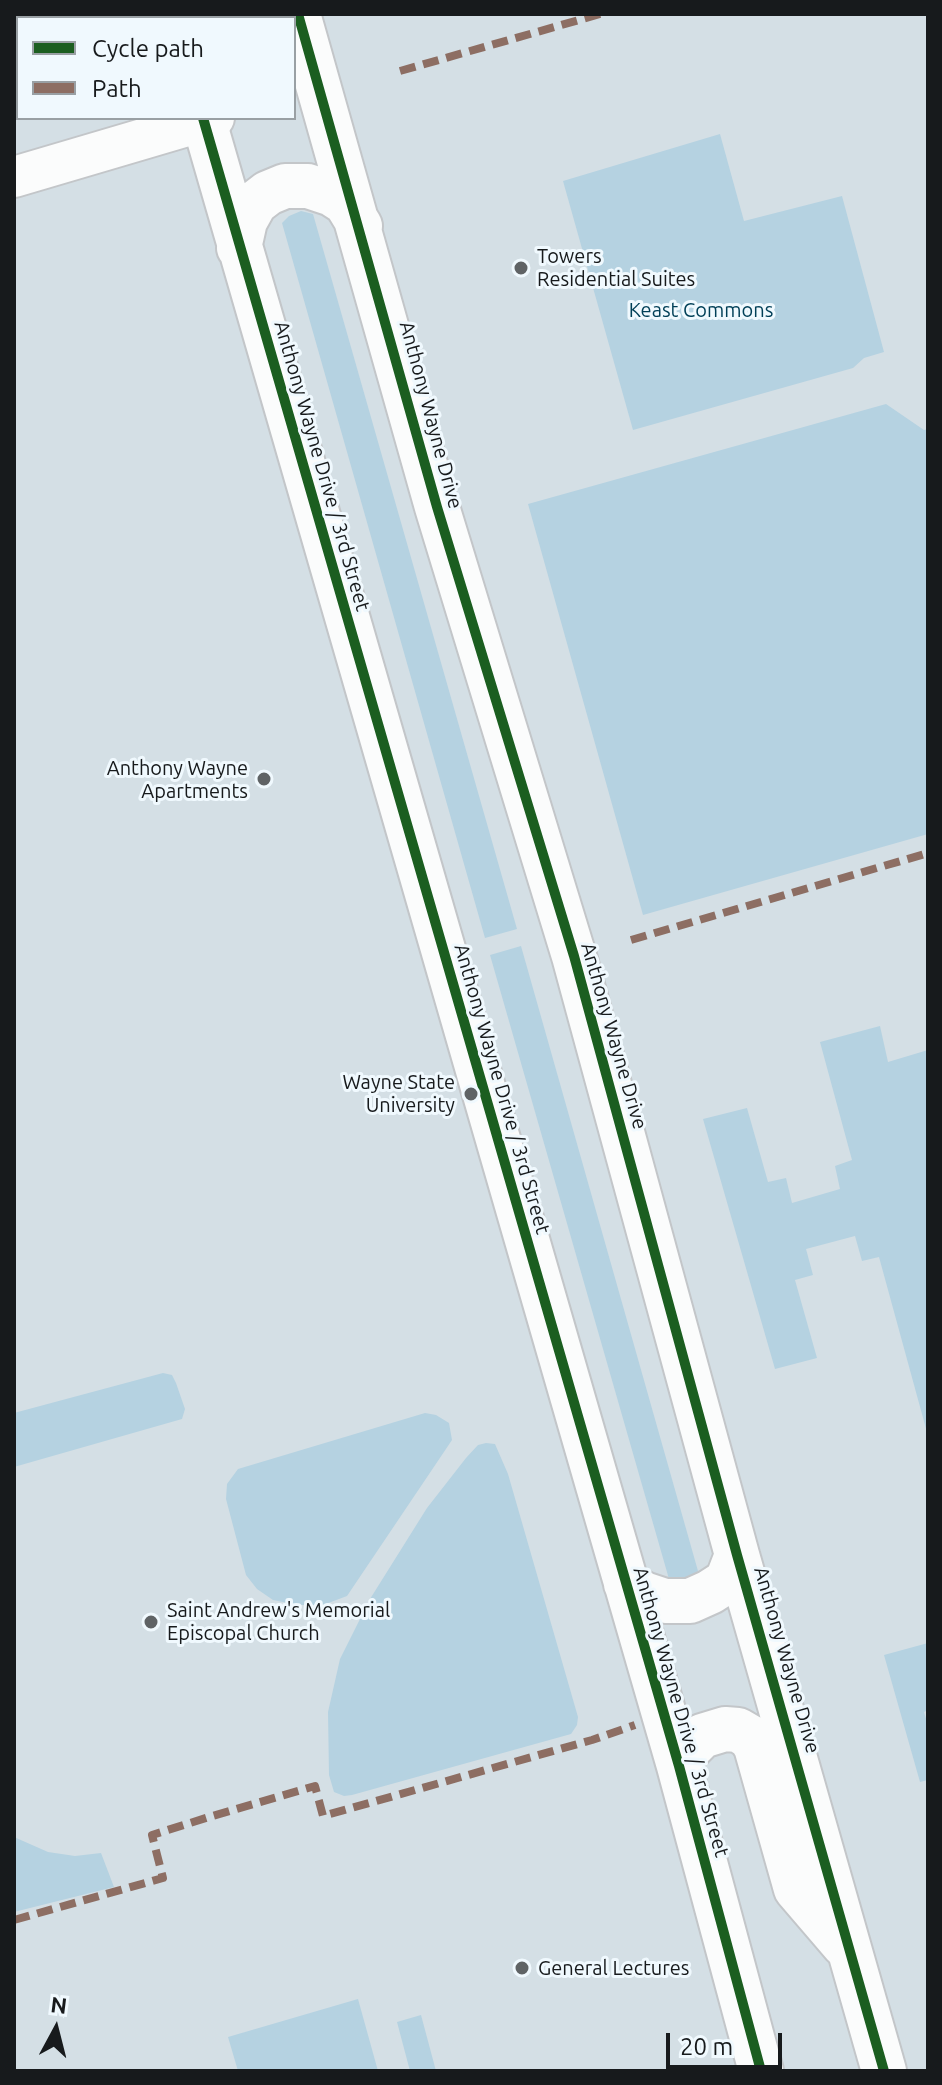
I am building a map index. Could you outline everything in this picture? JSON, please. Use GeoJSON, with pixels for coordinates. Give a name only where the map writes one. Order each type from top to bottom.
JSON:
{"type":"FeatureCollection","features":[{"type":"Feature","properties":{"kind":"street","name":"Anthony Wayne Drive"},"geometry":{"type":"LineString","coordinates":[[298,14],[307,90],[360,226],[437,507],[574,956],[737,1555],[884,2071]]}},
{"type":"Feature","properties":{"kind":"street"},"geometry":{"type":"LineString","coordinates":[[14,177],[204,120]]}},
{"type":"Feature","properties":{"kind":"street","name":"Anthony Wayne Drive / 3rd Street"},"geometry":{"type":"LineString","coordinates":[[207,120],[239,248],[679,1766],[761,2071]]}},
{"type":"Feature","properties":{"kind":"street"},"geometry":{"type":"LineString","coordinates":[[239,248],[245,221],[255,203],[285,186],[308,186],[332,194],[346,203],[360,226]]}},
{"type":"Feature","properties":{"kind":"street"},"geometry":{"type":"LineString","coordinates":[[626,1584],[665,1601],[690,1601],[727,1581],[737,1555]]}},
{"type":"Feature","properties":{"kind":"street"},"geometry":{"type":"LineString","coordinates":[[679,1766],[688,1750],[702,1736],[725,1729],[738,1730],[750,1737],[756,1747],[796,1889],[851,1953]]}},
{"type":"Feature","properties":{"kind":"shaded area","name":"Wayne State University"},"geometry":{"type":"Polygon","coordinates":[[[14,14],[928,14],[928,2071],[14,2071],[14,14]]]}},
{"type":"Feature","properties":{"kind":"green space","name":"Keast Commons"},"geometry":{"type":"Polygon","coordinates":[[[720,134],[744,221],[842,196],[884,352],[864,358],[853,368],[633,430],[563,181],[720,134]]]}},
{"type":"Feature","properties":{"kind":"green space"},"geometry":{"type":"Polygon","coordinates":[[[301,211],[313,214],[517,929],[485,938],[282,223],[301,211]]]}},
{"type":"Feature","properties":{"kind":"green space"},"geometry":{"type":"Polygon","coordinates":[[[886,404],[924,430],[928,429],[928,834],[643,915],[528,504],[886,404]]]}},
{"type":"Feature","properties":{"kind":"green space"},"geometry":{"type":"Polygon","coordinates":[[[521,946],[698,1571],[692,1580],[669,1579],[490,955],[521,946]]]}},
{"type":"Feature","properties":{"kind":"green space"},"geometry":{"type":"Polygon","coordinates":[[[880,1026],[888,1062],[928,1050],[928,1436],[879,1257],[862,1261],[855,1236],[806,1249],[813,1275],[795,1280],[817,1358],[775,1369],[703,1119],[747,1108],[768,1182],[786,1178],[792,1203],[840,1189],[835,1166],[852,1160],[820,1042],[880,1026]]]}},
{"type":"Feature","properties":{"kind":"green space"},"geometry":{"type":"Polygon","coordinates":[[[163,1373],[172,1375],[176,1383],[185,1409],[182,1419],[14,1467],[14,1413],[163,1373]]]}},
{"type":"Feature","properties":{"kind":"green space"},"geometry":{"type":"Polygon","coordinates":[[[425,1413],[449,1423],[452,1440],[347,1596],[323,1605],[298,1605],[273,1600],[257,1589],[246,1575],[226,1499],[227,1484],[238,1469],[425,1413]]]}},
{"type":"Feature","properties":{"kind":"green space"},"geometry":{"type":"Polygon","coordinates":[[[495,1444],[508,1474],[578,1717],[577,1725],[571,1734],[352,1795],[334,1792],[329,1775],[328,1712],[340,1659],[370,1599],[427,1508],[466,1458],[478,1445],[495,1444]]]}},
{"type":"Feature","properties":{"kind":"green space"},"geometry":{"type":"Polygon","coordinates":[[[928,1643],[928,1710],[924,1712],[928,1725],[928,1780],[920,1782],[884,1655],[928,1643]]]}},
{"type":"Feature","properties":{"kind":"green space"},"geometry":{"type":"Polygon","coordinates":[[[14,1837],[48,1852],[75,1856],[101,1853],[114,1887],[14,1912],[14,1837]]]}},
{"type":"Feature","properties":{"kind":"green space"},"geometry":{"type":"Polygon","coordinates":[[[358,1999],[378,2071],[238,2071],[228,2037],[358,1999]]]}},
{"type":"Feature","properties":{"kind":"green space"},"geometry":{"type":"Polygon","coordinates":[[[421,2015],[436,2071],[410,2071],[397,2022],[421,2015]]]}},
{"type":"Feature","properties":{"kind":"marked path"},"geometry":{"type":"LineString","coordinates":[[400,71],[600,14]]}},
{"type":"Feature","properties":{"kind":"marked path"},"geometry":{"type":"LineString","coordinates":[[631,940],[928,853]]}},
{"type":"Feature","properties":{"kind":"marked path"},"geometry":{"type":"LineString","coordinates":[[14,1920],[163,1878],[152,1835],[209,1817],[315,1786],[323,1816],[635,1725]]}},
{"type":"Feature","properties":{"kind":"cycle path"},"geometry":{"type":"LineString","coordinates":[[298,14],[437,507],[574,956],[737,1555],[884,2071]]}},
{"type":"Feature","properties":{"kind":"cycle path"},"geometry":{"type":"LineString","coordinates":[[204,120],[679,1766],[761,2071]]}},
{"type":"Feature","properties":{"kind":"place","name":"Towers Residential Suites"},"geometry":{"type":"Point","coordinates":[521,268]}},
{"type":"Feature","properties":{"kind":"place","name":"Anthony Wayne Apartments"},"geometry":{"type":"Point","coordinates":[264,779]}},
{"type":"Feature","properties":{"kind":"place","name":"Wayne State University"},"geometry":{"type":"Point","coordinates":[471,1094]}},
{"type":"Feature","properties":{"kind":"place","name":"Saint Andrew's Memorial Episcopal Church"},"geometry":{"type":"Point","coordinates":[151,1622]}},
{"type":"Feature","properties":{"kind":"place","name":"General Lectures"},"geometry":{"type":"Point","coordinates":[522,1968]}}]}
